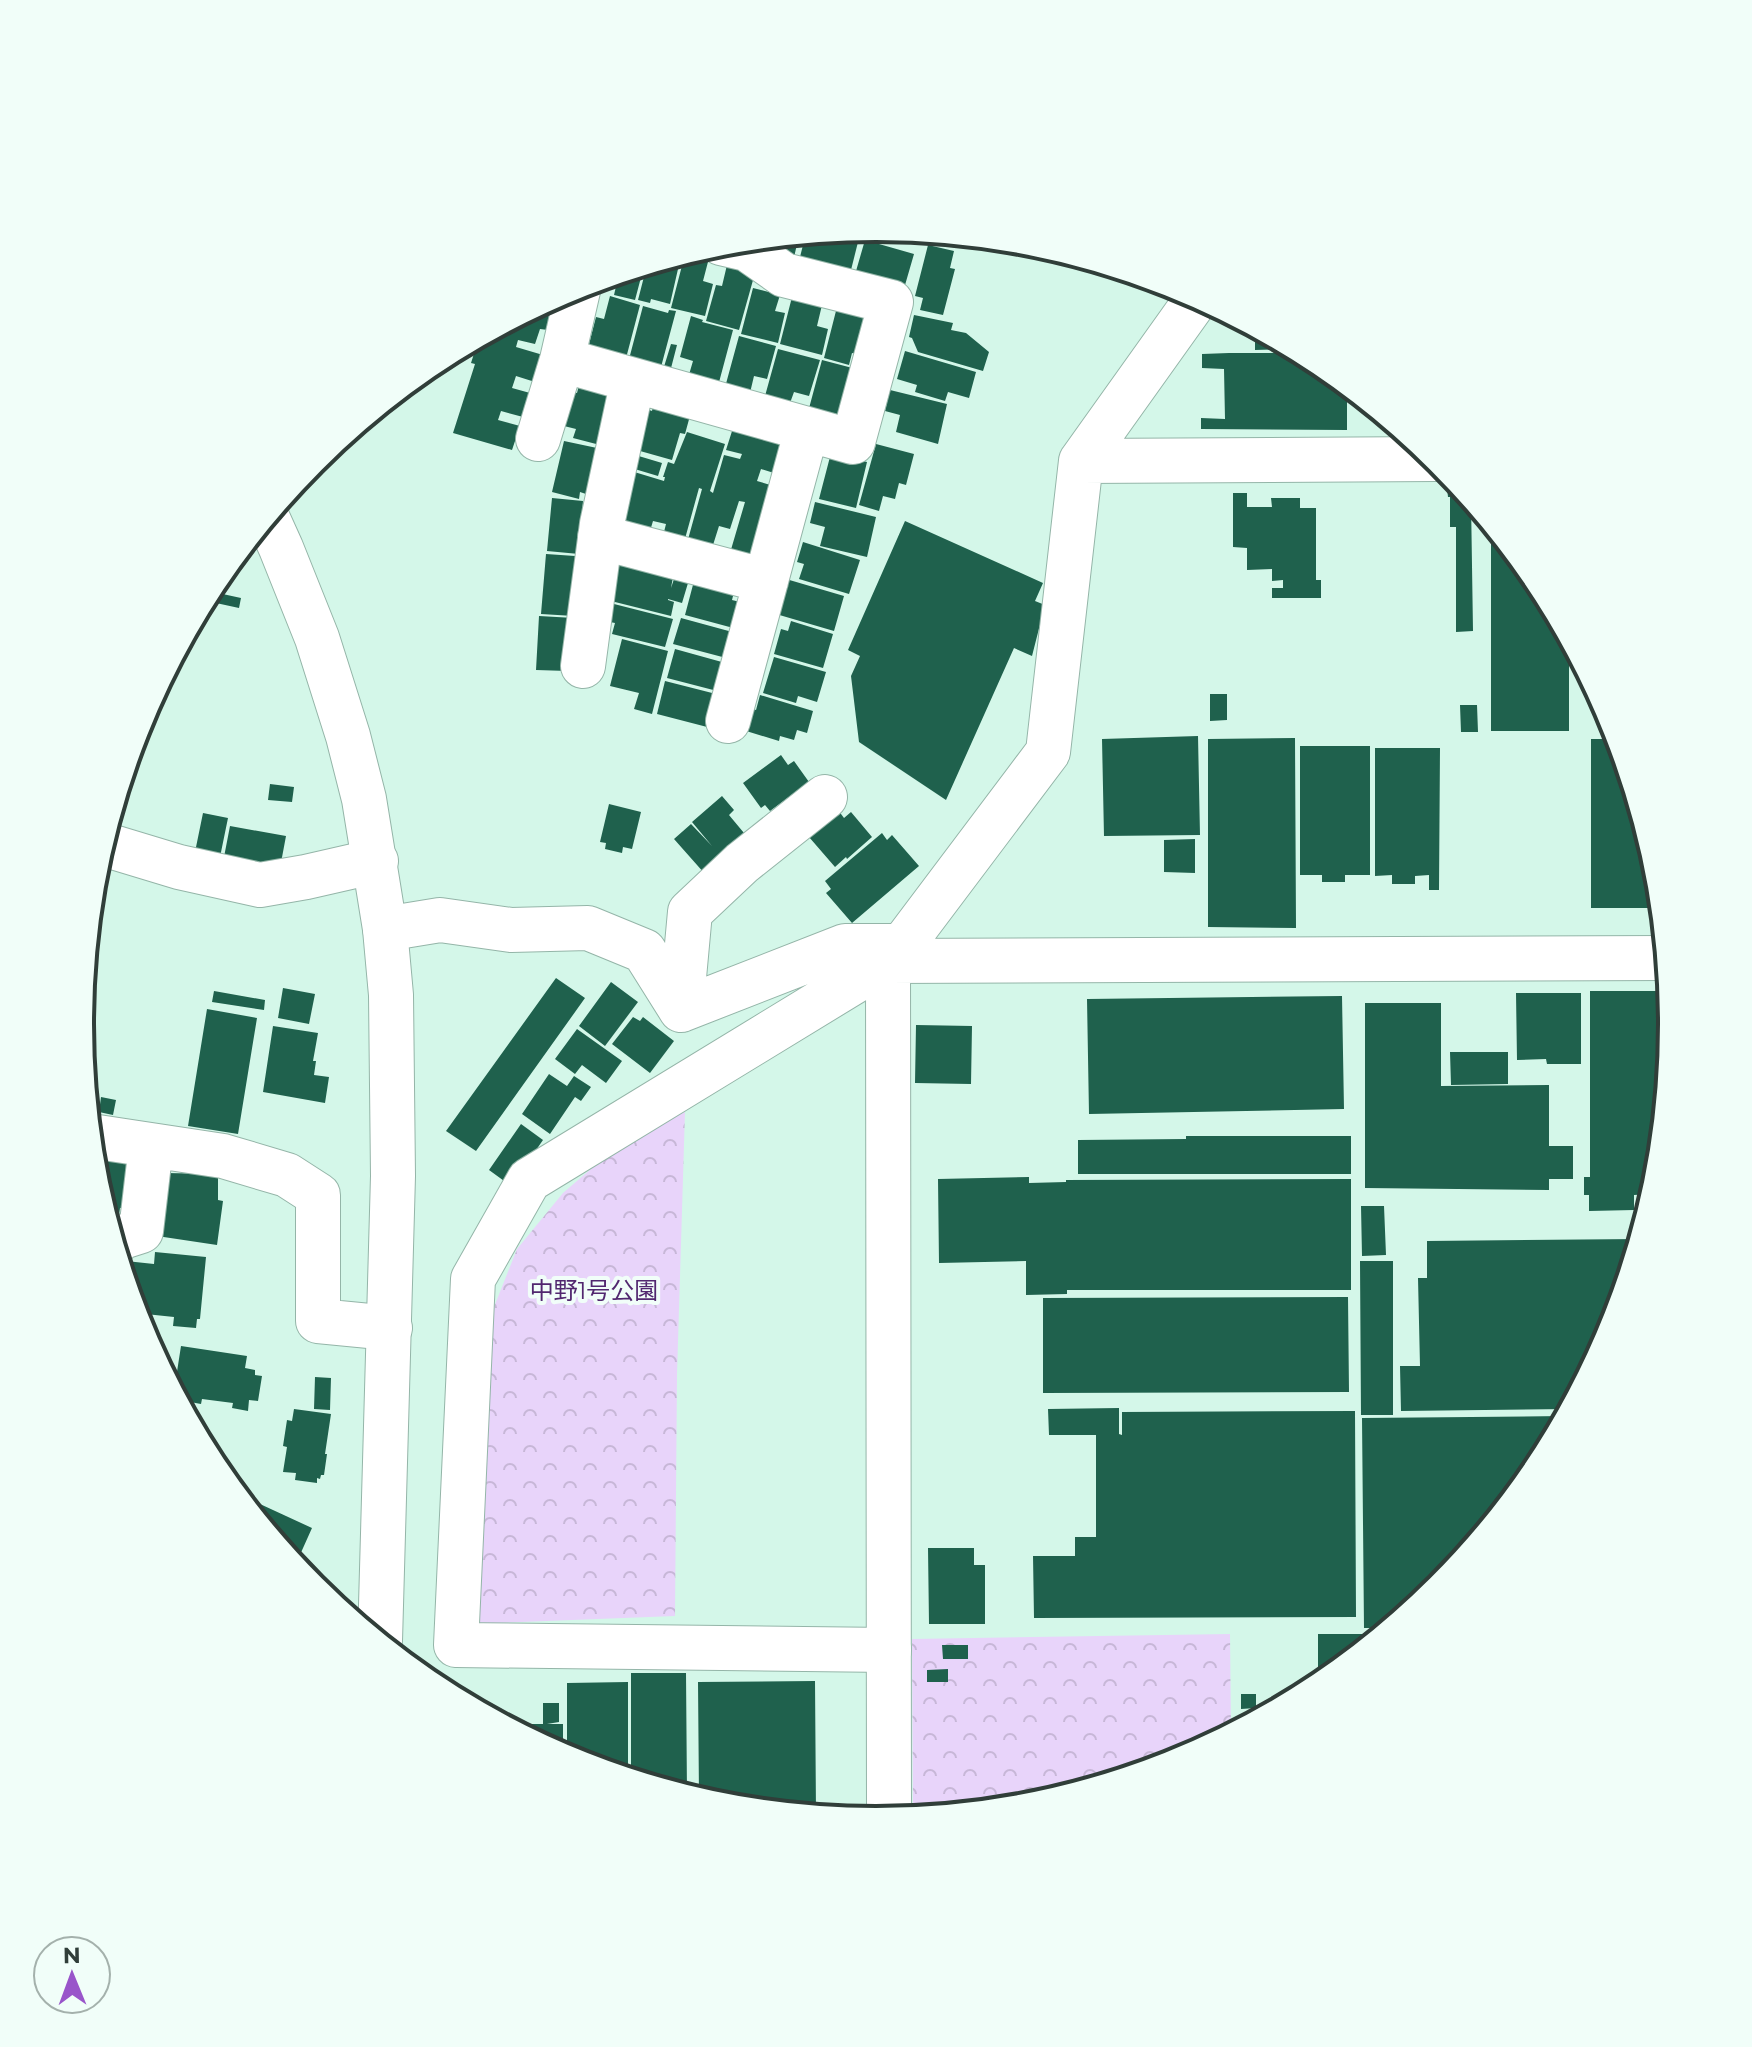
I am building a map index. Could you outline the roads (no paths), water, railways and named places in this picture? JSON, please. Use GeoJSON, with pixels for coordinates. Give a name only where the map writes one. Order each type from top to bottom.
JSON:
{"type":"FeatureCollection","features":[{"type":"Feature","properties":{"kind":"street"},"geometry":{"type":"LineString","coordinates":[[562,360],[853,442],[891,302],[784,275],[751,252]]}},
{"type":"Feature","properties":{"kind":"street"},"geometry":{"type":"LineString","coordinates":[[538,439],[575,302]]}},
{"type":"Feature","properties":{"kind":"street"},"geometry":{"type":"LineString","coordinates":[[889,1650],[456,1645],[473,1279],[529,1180],[895,954],[1048,752],[1081,461],[1190,308]]}},
{"type":"Feature","properties":{"kind":"street"},"geometry":{"type":"LineString","coordinates":[[583,666],[600,537],[633,380]]}},
{"type":"Feature","properties":{"kind":"street"},"geometry":{"type":"LineString","coordinates":[[728,721],[807,429]]}},
{"type":"Feature","properties":{"kind":"street"},"geometry":{"type":"LineString","coordinates":[[1081,461],[1416,459]]}},
{"type":"Feature","properties":{"kind":"street"},"geometry":{"type":"LineString","coordinates":[[272,528],[317,638],[348,736],[376,861],[385,929],[391,995],[393,1176],[380,1628]]}},
{"type":"Feature","properties":{"kind":"street"},"geometry":{"type":"LineString","coordinates":[[600,537],[766,581]]}},
{"type":"Feature","properties":{"kind":"street"},"geometry":{"type":"LineString","coordinates":[[681,1010],[690,912],[742,863],[825,797]]}},
{"type":"Feature","properties":{"kind":"street"},"geometry":{"type":"LineString","coordinates":[[115,848],[179,867],[260,885],[376,861]]}},
{"type":"Feature","properties":{"kind":"street"},"geometry":{"type":"LineString","coordinates":[[385,929],[440,920],[511,930],[588,928],[644,951],[681,1010]]}},
{"type":"Feature","properties":{"kind":"street"},"geometry":{"type":"LineString","coordinates":[[681,1010],[845,946],[895,954],[1655,958]]}},
{"type":"Feature","properties":{"kind":"street"},"geometry":{"type":"LineString","coordinates":[[889,1805],[895,954]]}},
{"type":"Feature","properties":{"kind":"street"},"geometry":{"type":"LineString","coordinates":[[103,1138],[223,1156],[287,1175],[318,1195],[318,1321],[390,1328]]}},
{"type":"Feature","properties":{"kind":"street"},"geometry":{"type":"LineString","coordinates":[[124,1236],[141,1231],[151,1146]]}},
{"type":"Feature","properties":{"kind":"park label","name":"中野1号公園"},"geometry":{"type":"Point","coordinates":[594,1290]}}]}
